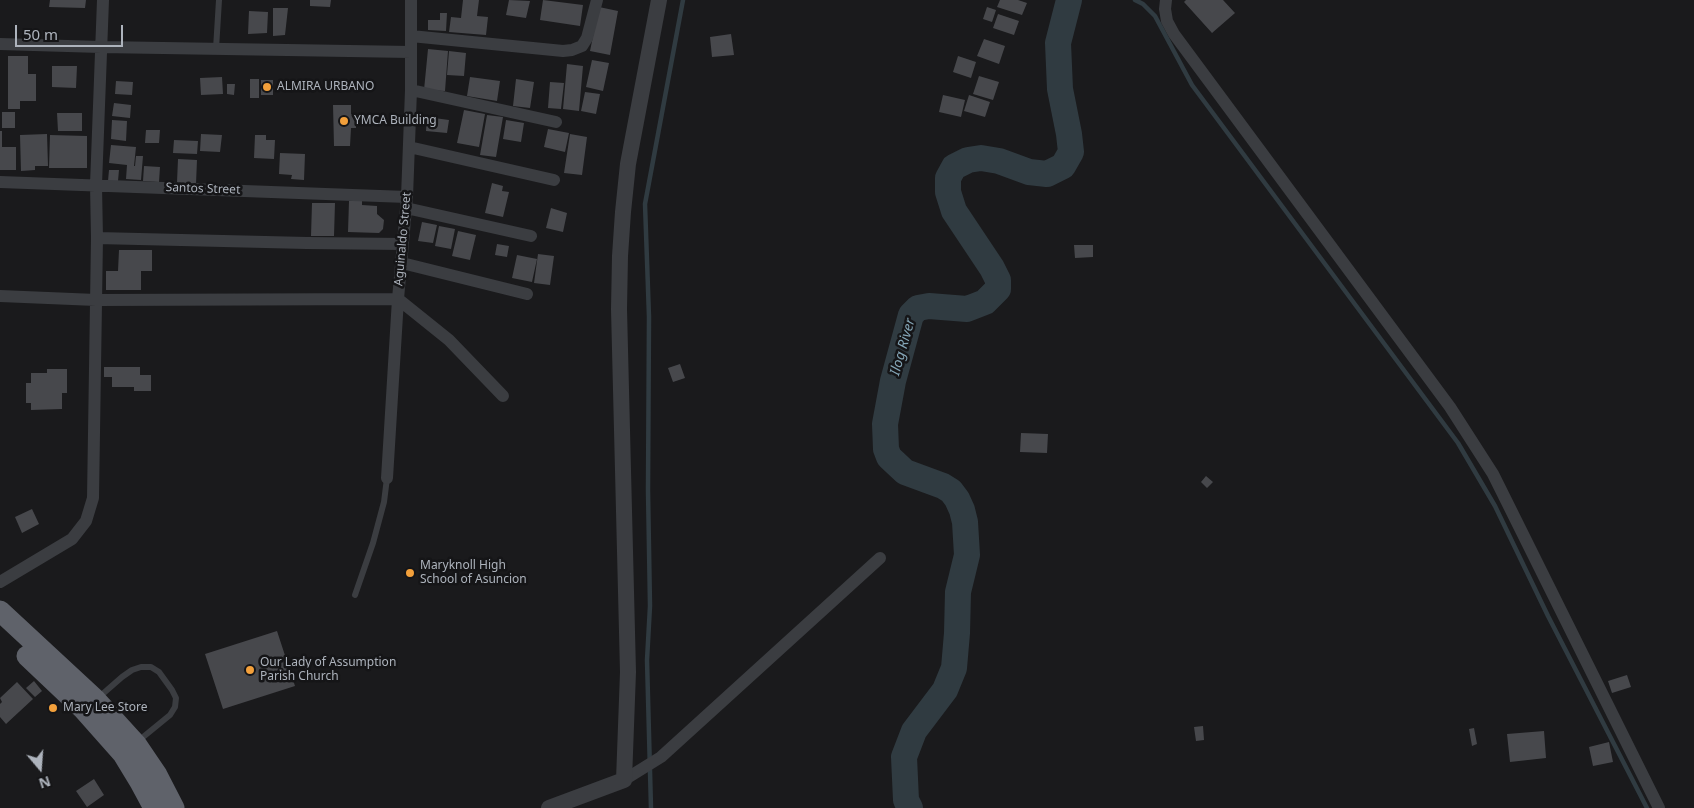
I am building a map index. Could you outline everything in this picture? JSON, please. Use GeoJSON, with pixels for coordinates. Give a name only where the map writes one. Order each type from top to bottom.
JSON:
{"type":"FeatureCollection","features":[{"type":"Feature","properties":{"kind":"highway"},"geometry":{"type":"LineString","coordinates":[[0,611],[90,705],[129,749],[157,775],[174,808]]}},
{"type":"Feature","properties":{"kind":"highway"},"geometry":{"type":"LineString","coordinates":[[0,631],[90,705]]}},
{"type":"Feature","properties":{"kind":"highway"},"geometry":{"type":"LineString","coordinates":[[129,749],[140,782],[154,808]]}},
{"type":"Feature","properties":{"kind":"street"},"geometry":{"type":"LineString","coordinates":[[0,582],[72,538],[86,521],[93,498],[96,186],[103,0]]}},
{"type":"Feature","properties":{"kind":"street","name":"Aguinaldo Street"},"geometry":{"type":"LineString","coordinates":[[387,478],[409,147],[411,0]]}},
{"type":"Feature","properties":{"kind":"street"},"geometry":{"type":"LineString","coordinates":[[411,36],[563,51],[572,50],[582,46],[587,38],[595,0]]}},
{"type":"Feature","properties":{"kind":"street"},"geometry":{"type":"LineString","coordinates":[[624,780],[628,663],[619,309],[622,212],[628,164],[660,0]]}},
{"type":"Feature","properties":{"kind":"street"},"geometry":{"type":"LineString","coordinates":[[1166,0],[1167,21],[1174,34],[1450,407],[1493,474],[1659,808]]}},
{"type":"Feature","properties":{"kind":"street"},"geometry":{"type":"LineString","coordinates":[[0,44],[410,52]]}},
{"type":"Feature","properties":{"kind":"street"},"geometry":{"type":"LineString","coordinates":[[411,90],[556,122]]}},
{"type":"Feature","properties":{"kind":"street"},"geometry":{"type":"LineString","coordinates":[[409,147],[554,180]]}},
{"type":"Feature","properties":{"kind":"street","name":"Santos Street"},"geometry":{"type":"LineString","coordinates":[[0,182],[406,202],[531,236]]}},
{"type":"Feature","properties":{"kind":"street"},"geometry":{"type":"LineString","coordinates":[[97,238],[403,244]]}},
{"type":"Feature","properties":{"kind":"street"},"geometry":{"type":"LineString","coordinates":[[402,263],[527,294]]}},
{"type":"Feature","properties":{"kind":"street"},"geometry":{"type":"LineString","coordinates":[[0,296],[96,300],[398,299],[449,340],[503,396]]}},
{"type":"Feature","properties":{"kind":"street"},"geometry":{"type":"LineString","coordinates":[[549,808],[624,780],[661,757],[880,558]]}},
{"type":"Feature","properties":{"kind":"lane"},"geometry":{"type":"LineString","coordinates":[[216,49],[219,0]]}},
{"type":"Feature","properties":{"kind":"lane"},"geometry":{"type":"LineString","coordinates":[[355,594],[373,543],[384,502],[387,478]]}},
{"type":"Feature","properties":{"kind":"lane"},"geometry":{"type":"LineString","coordinates":[[90,705],[122,676],[132,670],[151,667],[159,672],[176,698],[175,706],[170,715],[129,749]]}},
{"type":"Feature","properties":{"kind":"building"},"geometry":{"type":"Polygon","coordinates":[[[50,0],[86,0],[85,8],[49,7],[50,0]]]}},
{"type":"Feature","properties":{"kind":"building"},"geometry":{"type":"Polygon","coordinates":[[[310,0],[331,0],[330,7],[310,6],[310,0]]]}},
{"type":"Feature","properties":{"kind":"building"},"geometry":{"type":"Polygon","coordinates":[[[463,0],[479,0],[477,16],[488,17],[486,35],[449,32],[451,17],[461,18],[463,0]]]}},
{"type":"Feature","properties":{"kind":"building"},"geometry":{"type":"Polygon","coordinates":[[[509,0],[530,1],[526,18],[506,15],[509,0]]]}},
{"type":"Feature","properties":{"kind":"building"},"geometry":{"type":"Polygon","coordinates":[[[543,0],[583,5],[580,26],[540,20],[543,0]]]}},
{"type":"Feature","properties":{"kind":"building"},"geometry":{"type":"Polygon","coordinates":[[[1000,0],[1018,0],[1027,3],[1022,15],[997,7],[1000,0]]]}},
{"type":"Feature","properties":{"kind":"building"},"geometry":{"type":"Polygon","coordinates":[[[1186,0],[1223,0],[1235,13],[1212,33],[1184,2],[1186,0]]]}},
{"type":"Feature","properties":{"kind":"building"},"geometry":{"type":"Polygon","coordinates":[[[599,7],[618,11],[610,55],[590,51],[599,7]]]}},
{"type":"Feature","properties":{"kind":"building"},"geometry":{"type":"Polygon","coordinates":[[[987,7],[996,10],[992,22],[983,19],[987,7]]]}},
{"type":"Feature","properties":{"kind":"building"},"geometry":{"type":"Polygon","coordinates":[[[273,8],[288,8],[285,35],[273,36],[273,8]]]}},
{"type":"Feature","properties":{"kind":"building"},"geometry":{"type":"Polygon","coordinates":[[[249,11],[268,12],[267,33],[248,34],[249,11]]]}},
{"type":"Feature","properties":{"kind":"building"},"geometry":{"type":"Polygon","coordinates":[[[440,13],[447,13],[446,31],[428,30],[428,20],[440,20],[440,13]]]}},
{"type":"Feature","properties":{"kind":"building"},"geometry":{"type":"Polygon","coordinates":[[[998,14],[1019,21],[1014,35],[993,28],[998,14]]]}},
{"type":"Feature","properties":{"kind":"building"},"geometry":{"type":"Polygon","coordinates":[[[731,34],[734,55],[712,57],[710,37],[731,34]]]}},
{"type":"Feature","properties":{"kind":"building"},"geometry":{"type":"Polygon","coordinates":[[[984,39],[1005,46],[999,64],[977,56],[984,39]]]}},
{"type":"Feature","properties":{"kind":"building"},"geometry":{"type":"Polygon","coordinates":[[[428,49],[448,51],[445,91],[424,90],[428,49]]]}},
{"type":"Feature","properties":{"kind":"building"},"geometry":{"type":"Polygon","coordinates":[[[449,51],[466,53],[464,76],[447,75],[449,51]]]}},
{"type":"Feature","properties":{"kind":"building"},"geometry":{"type":"Polygon","coordinates":[[[8,56],[28,56],[28,74],[36,74],[36,101],[20,101],[20,109],[8,109],[8,56]]]}},
{"type":"Feature","properties":{"kind":"building"},"geometry":{"type":"Polygon","coordinates":[[[958,56],[976,62],[971,78],[953,72],[958,56]]]}},
{"type":"Feature","properties":{"kind":"building"},"geometry":{"type":"Polygon","coordinates":[[[592,60],[609,63],[603,91],[586,87],[592,60]]]}},
{"type":"Feature","properties":{"kind":"building"},"geometry":{"type":"Polygon","coordinates":[[[567,64],[583,66],[579,111],[563,109],[567,64]]]}},
{"type":"Feature","properties":{"kind":"building"},"geometry":{"type":"Polygon","coordinates":[[[52,66],[77,66],[76,88],[52,87],[52,66]]]}},
{"type":"Feature","properties":{"kind":"building"},"geometry":{"type":"Polygon","coordinates":[[[979,76],[999,82],[993,100],[973,94],[979,76]]]}},
{"type":"Feature","properties":{"kind":"building"},"geometry":{"type":"Polygon","coordinates":[[[222,77],[223,94],[201,95],[200,78],[222,77]]]}},
{"type":"Feature","properties":{"kind":"building"},"geometry":{"type":"Polygon","coordinates":[[[470,77],[500,81],[497,101],[467,96],[470,77]]]}},
{"type":"Feature","properties":{"kind":"building"},"geometry":{"type":"Polygon","coordinates":[[[250,79],[259,79],[259,98],[250,98],[250,79]]]}},
{"type":"Feature","properties":{"kind":"building"},"geometry":{"type":"Polygon","coordinates":[[[516,79],[534,82],[530,108],[513,106],[516,79]]]}},
{"type":"Feature","properties":{"kind":"building","name":"ALMIRA URBANO"},"geometry":{"type":"Polygon","coordinates":[[[261,80],[273,80],[273,95],[261,95],[261,80]]]}},
{"type":"Feature","properties":{"kind":"building"},"geometry":{"type":"Polygon","coordinates":[[[116,81],[133,82],[132,95],[115,94],[116,81]]]}},
{"type":"Feature","properties":{"kind":"building"},"geometry":{"type":"Polygon","coordinates":[[[550,82],[564,83],[561,109],[548,108],[550,82]]]}},
{"type":"Feature","properties":{"kind":"building"},"geometry":{"type":"Polygon","coordinates":[[[227,84],[235,84],[234,95],[227,94],[227,84]]]}},
{"type":"Feature","properties":{"kind":"building"},"geometry":{"type":"Polygon","coordinates":[[[585,92],[600,94],[596,114],[581,111],[585,92]]]}},
{"type":"Feature","properties":{"kind":"building"},"geometry":{"type":"Polygon","coordinates":[[[943,95],[965,100],[961,117],[939,112],[943,95]]]}},
{"type":"Feature","properties":{"kind":"building"},"geometry":{"type":"Polygon","coordinates":[[[969,95],[990,102],[985,117],[964,111],[969,95]]]}},
{"type":"Feature","properties":{"kind":"building"},"geometry":{"type":"Polygon","coordinates":[[[114,103],[131,105],[130,118],[112,116],[114,103]]]}},
{"type":"Feature","properties":{"kind":"building","name":"YMCA Building"},"geometry":{"type":"Polygon","coordinates":[[[333,105],[351,105],[351,114],[356,114],[356,128],[351,128],[350,146],[334,146],[333,105]]]}},
{"type":"Feature","properties":{"kind":"building"},"geometry":{"type":"Polygon","coordinates":[[[464,110],[485,114],[479,147],[457,143],[464,110]]]}},
{"type":"Feature","properties":{"kind":"building"},"geometry":{"type":"Polygon","coordinates":[[[2,112],[15,112],[15,128],[2,128],[2,112]]]}},
{"type":"Feature","properties":{"kind":"building"},"geometry":{"type":"Polygon","coordinates":[[[57,113],[82,113],[82,131],[58,131],[57,113]]]}},
{"type":"Feature","properties":{"kind":"building"},"geometry":{"type":"Polygon","coordinates":[[[487,115],[503,117],[496,157],[480,155],[487,115]]]}},
{"type":"Feature","properties":{"kind":"building"},"geometry":{"type":"Polygon","coordinates":[[[427,117],[449,120],[447,133],[426,131],[427,117]]]}},
{"type":"Feature","properties":{"kind":"building"},"geometry":{"type":"Polygon","coordinates":[[[112,120],[127,121],[126,141],[111,139],[112,120]]]}},
{"type":"Feature","properties":{"kind":"building"},"geometry":{"type":"Polygon","coordinates":[[[506,120],[524,123],[521,142],[503,139],[506,120]]]}},
{"type":"Feature","properties":{"kind":"building"},"geometry":{"type":"Polygon","coordinates":[[[548,129],[569,133],[565,152],[544,147],[548,129]]]}},
{"type":"Feature","properties":{"kind":"building"},"geometry":{"type":"Polygon","coordinates":[[[146,130],[160,130],[159,143],[145,143],[146,130]]]}},
{"type":"Feature","properties":{"kind":"building"},"geometry":{"type":"Polygon","coordinates":[[[0,131],[2,131],[2,147],[16,147],[16,170],[0,170],[0,131]]]}},
{"type":"Feature","properties":{"kind":"building"},"geometry":{"type":"Polygon","coordinates":[[[47,134],[48,166],[35,166],[35,170],[21,171],[20,135],[47,134]]]}},
{"type":"Feature","properties":{"kind":"building"},"geometry":{"type":"Polygon","coordinates":[[[201,134],[222,135],[220,152],[200,151],[201,134]]]}},
{"type":"Feature","properties":{"kind":"building"},"geometry":{"type":"Polygon","coordinates":[[[570,134],[587,137],[582,175],[564,173],[570,134]]]}},
{"type":"Feature","properties":{"kind":"building"},"geometry":{"type":"Polygon","coordinates":[[[50,135],[87,136],[87,168],[49,168],[50,135]]]}},
{"type":"Feature","properties":{"kind":"building"},"geometry":{"type":"Polygon","coordinates":[[[255,135],[266,135],[266,140],[275,140],[274,159],[254,158],[255,135]]]}},
{"type":"Feature","properties":{"kind":"building"},"geometry":{"type":"Polygon","coordinates":[[[174,140],[198,141],[197,154],[173,153],[174,140]]]}},
{"type":"Feature","properties":{"kind":"building"},"geometry":{"type":"Polygon","coordinates":[[[111,145],[136,147],[134,166],[136,156],[143,156],[141,180],[126,179],[127,165],[109,163],[111,145]]]}},
{"type":"Feature","properties":{"kind":"building"},"geometry":{"type":"Polygon","coordinates":[[[280,153],[305,154],[304,180],[291,179],[292,175],[279,174],[280,153]]]}},
{"type":"Feature","properties":{"kind":"building"},"geometry":{"type":"Polygon","coordinates":[[[178,159],[197,160],[196,184],[177,182],[178,159]]]}},
{"type":"Feature","properties":{"kind":"building"},"geometry":{"type":"Polygon","coordinates":[[[144,166],[160,167],[159,182],[143,181],[144,166]]]}},
{"type":"Feature","properties":{"kind":"building"},"geometry":{"type":"Polygon","coordinates":[[[109,170],[119,170],[118,181],[108,181],[109,170]]]}},
{"type":"Feature","properties":{"kind":"building"},"geometry":{"type":"Polygon","coordinates":[[[492,183],[503,186],[502,191],[509,192],[503,217],[485,213],[492,183]]]}},
{"type":"Feature","properties":{"kind":"building"},"geometry":{"type":"Polygon","coordinates":[[[349,201],[362,201],[362,205],[377,206],[377,214],[384,220],[383,229],[379,233],[348,232],[349,201]]]}},
{"type":"Feature","properties":{"kind":"building"},"geometry":{"type":"Polygon","coordinates":[[[312,203],[335,203],[334,236],[311,236],[312,203]]]}},
{"type":"Feature","properties":{"kind":"building"},"geometry":{"type":"Polygon","coordinates":[[[551,208],[567,213],[563,232],[546,228],[551,208]]]}},
{"type":"Feature","properties":{"kind":"building"},"geometry":{"type":"Polygon","coordinates":[[[422,222],[437,225],[433,243],[418,241],[422,222]]]}},
{"type":"Feature","properties":{"kind":"building"},"geometry":{"type":"Polygon","coordinates":[[[439,226],[455,229],[451,249],[435,246],[439,226]]]}},
{"type":"Feature","properties":{"kind":"building"},"geometry":{"type":"Polygon","coordinates":[[[458,231],[476,235],[470,260],[452,256],[458,231]]]}},
{"type":"Feature","properties":{"kind":"building"},"geometry":{"type":"Polygon","coordinates":[[[497,244],[509,246],[507,257],[495,255],[497,244]]]}},
{"type":"Feature","properties":{"kind":"building"},"geometry":{"type":"Polygon","coordinates":[[[1074,245],[1093,245],[1093,257],[1075,258],[1074,245]]]}},
{"type":"Feature","properties":{"kind":"building"},"geometry":{"type":"Polygon","coordinates":[[[119,250],[152,250],[152,271],[141,271],[141,290],[106,290],[106,271],[118,271],[119,250]]]}},
{"type":"Feature","properties":{"kind":"building"},"geometry":{"type":"Polygon","coordinates":[[[538,254],[554,256],[550,285],[534,283],[538,254]]]}},
{"type":"Feature","properties":{"kind":"building"},"geometry":{"type":"Polygon","coordinates":[[[517,255],[537,259],[532,282],[512,278],[517,255]]]}},
{"type":"Feature","properties":{"kind":"building"},"geometry":{"type":"Polygon","coordinates":[[[680,364],[685,378],[673,382],[668,368],[680,364]]]}},
{"type":"Feature","properties":{"kind":"building"},"geometry":{"type":"Polygon","coordinates":[[[104,367],[140,367],[140,375],[151,375],[151,391],[134,391],[134,387],[112,387],[112,377],[104,377],[104,367]]]}},
{"type":"Feature","properties":{"kind":"building"},"geometry":{"type":"Polygon","coordinates":[[[47,369],[67,369],[67,393],[62,393],[62,409],[31,410],[31,403],[26,403],[26,383],[31,383],[31,373],[47,373],[47,369]]]}},
{"type":"Feature","properties":{"kind":"building"},"geometry":{"type":"Polygon","coordinates":[[[1021,433],[1048,434],[1047,453],[1020,452],[1021,433]]]}},
{"type":"Feature","properties":{"kind":"building"},"geometry":{"type":"Polygon","coordinates":[[[1206,476],[1213,482],[1207,488],[1201,482],[1206,476]]]}},
{"type":"Feature","properties":{"kind":"building"},"geometry":{"type":"Polygon","coordinates":[[[32,509],[39,524],[22,533],[15,517],[32,509]]]}},
{"type":"Feature","properties":{"kind":"building","name":"Our Lady of Assumption Parish Church"},"geometry":{"type":"Polygon","coordinates":[[[277,631],[295,686],[223,709],[205,654],[277,631]]]}},
{"type":"Feature","properties":{"kind":"building"},"geometry":{"type":"Polygon","coordinates":[[[1627,675],[1631,687],[1612,693],[1608,681],[1627,675]]]}},
{"type":"Feature","properties":{"kind":"building"},"geometry":{"type":"Polygon","coordinates":[[[34,681],[42,691],[35,697],[26,688],[34,681]]]}},
{"type":"Feature","properties":{"kind":"building"},"geometry":{"type":"Polygon","coordinates":[[[17,682],[33,699],[6,724],[0,717],[0,704],[2,702],[0,698],[17,682]]]}},
{"type":"Feature","properties":{"kind":"building"},"geometry":{"type":"Polygon","coordinates":[[[1203,726],[1204,740],[1196,741],[1194,727],[1203,726]]]}},
{"type":"Feature","properties":{"kind":"building"},"geometry":{"type":"Polygon","coordinates":[[[1474,728],[1477,744],[1472,746],[1469,729],[1474,728]]]}},
{"type":"Feature","properties":{"kind":"building"},"geometry":{"type":"Polygon","coordinates":[[[1544,731],[1546,758],[1510,762],[1507,734],[1544,731]]]}},
{"type":"Feature","properties":{"kind":"building"},"geometry":{"type":"Polygon","coordinates":[[[1609,742],[1613,762],[1593,766],[1589,747],[1609,742]]]}},
{"type":"Feature","properties":{"kind":"building"},"geometry":{"type":"Polygon","coordinates":[[[94,779],[104,795],[87,807],[76,791],[94,779]]]}},
{"type":"Feature","properties":{"kind":"waterway"},"geometry":{"type":"LineString","coordinates":[[651,808],[647,660],[650,606],[648,490],[649,317],[645,204],[683,0]]}},
{"type":"Feature","properties":{"kind":"waterway","name":"Ilog River"},"geometry":{"type":"LineString","coordinates":[[910,808],[906,800],[904,757],[914,731],[945,690],[954,668],[958,592],[967,555],[965,522],[962,510],[951,491],[943,486],[905,472],[889,457],[886,449],[885,424],[893,381],[911,315],[918,308],[929,306],[967,309],[985,302],[998,289],[998,280],[992,268],[954,211],[948,192],[948,178],[954,167],[968,160],[981,158],[999,161],[1029,172],[1047,174],[1063,166],[1071,152],[1060,89],[1058,43],[1069,0]]}},
{"type":"Feature","properties":{"kind":"waterway"},"geometry":{"type":"LineString","coordinates":[[1135,0],[1143,4],[1155,16],[1192,85],[1458,443],[1495,506],[1548,616],[1647,808]]}},
{"type":"Feature","properties":{"kind":"place","name":"ALMIRA URBANO"},"geometry":{"type":"Point","coordinates":[267,87]}},
{"type":"Feature","properties":{"kind":"place","name":"YMCA Building"},"geometry":{"type":"Point","coordinates":[344,121]}},
{"type":"Feature","properties":{"kind":"place","name":"Maryknoll High School of Asuncion"},"geometry":{"type":"Point","coordinates":[410,573]}},
{"type":"Feature","properties":{"kind":"place","name":"Our Lady of Assumption Parish Church"},"geometry":{"type":"Point","coordinates":[250,670]}},
{"type":"Feature","properties":{"kind":"place","name":"Mary Lee Store"},"geometry":{"type":"Point","coordinates":[53,708]}}]}
